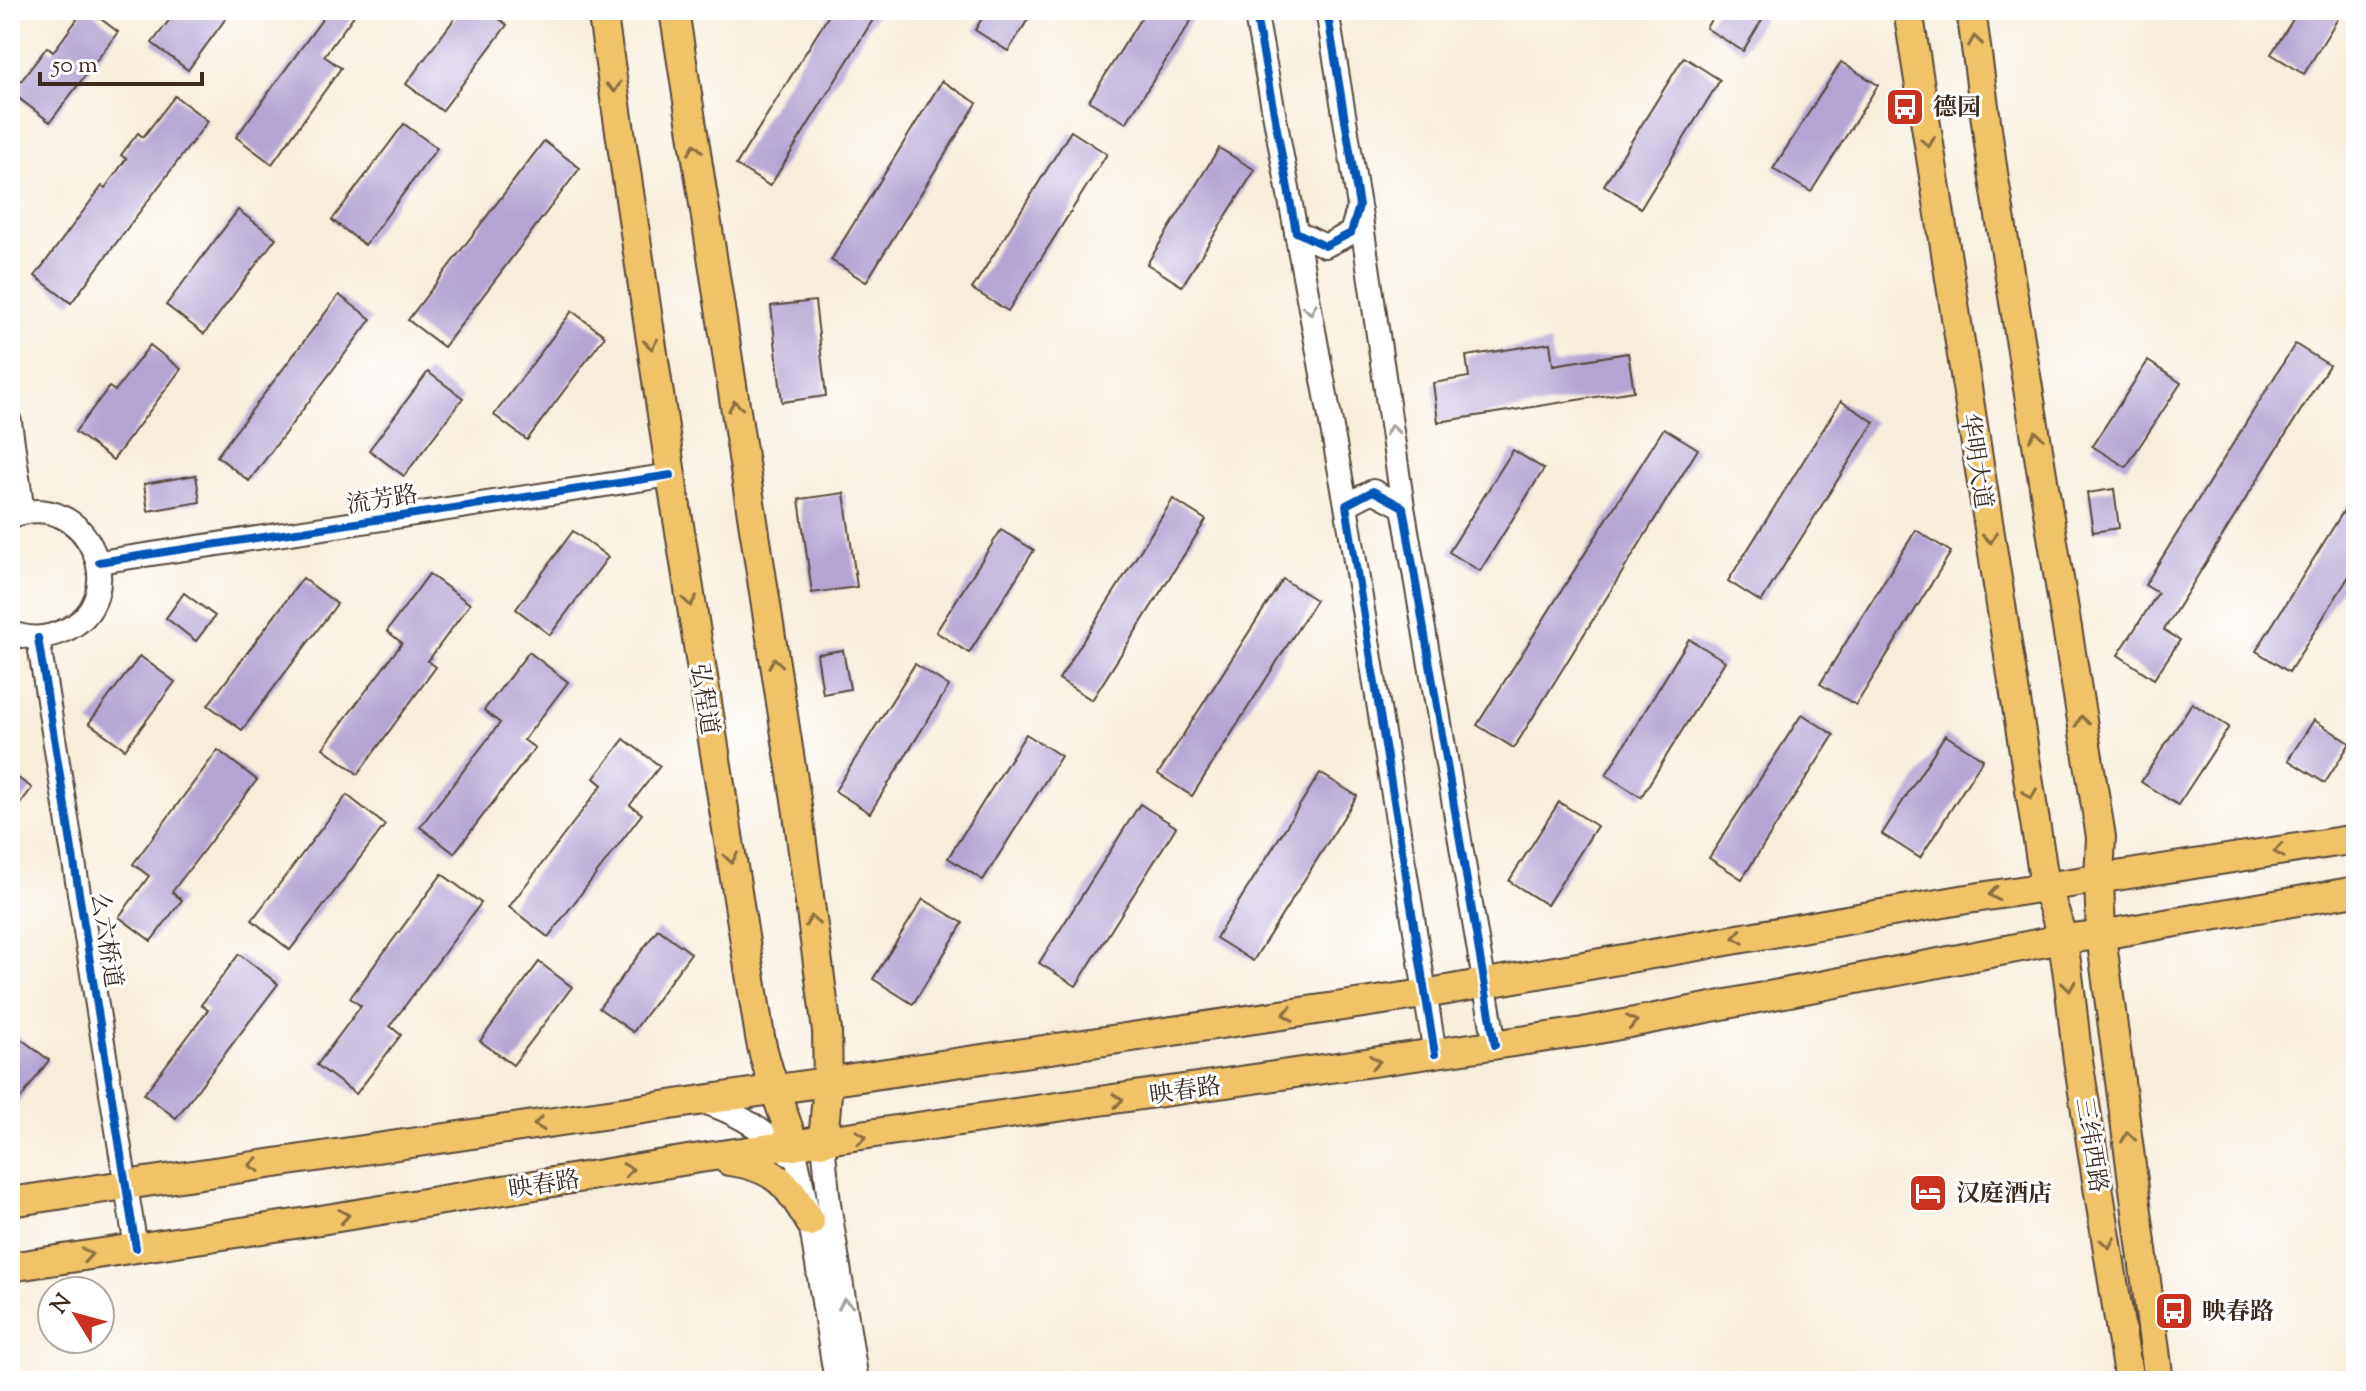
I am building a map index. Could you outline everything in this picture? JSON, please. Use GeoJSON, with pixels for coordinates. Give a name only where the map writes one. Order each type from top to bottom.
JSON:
{"type":"FeatureCollection","features":[{"type":"Feature","properties":{"kind":"main road","name":"弘程道"},"geometry":{"type":"LineString","coordinates":[[602,10],[756,1013],[765,1062],[784,1126]]}},
{"type":"Feature","properties":{"kind":"main road","name":"弘程道"},"geometry":{"type":"LineString","coordinates":[[674,10],[797,806],[829,1049],[823,1142]]}},
{"type":"Feature","properties":{"kind":"main road","name":"华明大道"},"geometry":{"type":"LineString","coordinates":[[1908,10],[2050,898]]}},
{"type":"Feature","properties":{"kind":"main road"},"geometry":{"type":"LineString","coordinates":[[1971,10],[1996,189],[2101,837],[2101,922]]}},
{"type":"Feature","properties":{"kind":"main road","name":"映春路"},"geometry":{"type":"LineString","coordinates":[[10,1267],[700,1158],[784,1126],[828,1082],[1424,994],[1717,941],[2050,898],[2099,879],[2356,839]]}},
{"type":"Feature","properties":{"kind":"main road","name":"映春路"},"geometry":{"type":"LineString","coordinates":[[10,1202],[700,1101],[784,1126],[823,1142],[1583,1032],[2062,939],[2101,922],[2356,891]]}},
{"type":"Feature","properties":{"kind":"main road","name":"三纬西路"},"geometry":{"type":"LineString","coordinates":[[2050,898],[2062,939],[2078,1061],[2129,1381]]}},
{"type":"Feature","properties":{"kind":"main road","name":"三纬西路"},"geometry":{"type":"LineString","coordinates":[[2101,922],[2159,1381]]}},
{"type":"Feature","properties":{"kind":"main road"},"geometry":{"type":"LineString","coordinates":[[784,1126],[817,1030],[822,998]]}},
{"type":"Feature","properties":{"kind":"main road"},"geometry":{"type":"LineString","coordinates":[[700,1101],[733,1086],[741,1076],[753,1051],[756,1013]]}},
{"type":"Feature","properties":{"kind":"main road"},"geometry":{"type":"LineString","coordinates":[[700,1158],[749,1164],[776,1176],[821,1220]]}},
{"type":"Feature","properties":{"kind":"street"},"geometry":{"type":"LineString","coordinates":[[1255,10],[1346,505],[1435,1054]]}},
{"type":"Feature","properties":{"kind":"street"},"geometry":{"type":"LineString","coordinates":[[1327,10],[1403,507],[1495,1045]]}},
{"type":"Feature","properties":{"kind":"street"},"geometry":{"type":"LineString","coordinates":[[1296,232],[1325,246],[1351,233],[1359,206]]}},
{"type":"Feature","properties":{"kind":"street"},"geometry":{"type":"LineString","coordinates":[[10,422],[17,514],[48,512],[71,521],[89,539],[99,562],[99,587],[89,610],[72,628],[48,638],[23,638],[10,632]]}},
{"type":"Feature","properties":{"kind":"street","name":"流芳路"},"geometry":{"type":"LineString","coordinates":[[99,562],[671,475]]}},
{"type":"Feature","properties":{"kind":"street"},"geometry":{"type":"LineString","coordinates":[[1346,505],[1373,491],[1403,507]]}},
{"type":"Feature","properties":{"kind":"street","name":"么六桥道"},"geometry":{"type":"LineString","coordinates":[[38,638],[136,1248]]}},
{"type":"Feature","properties":{"kind":"street"},"geometry":{"type":"LineString","coordinates":[[700,1101],[729,1113],[784,1126]]}},
{"type":"Feature","properties":{"kind":"street","name":"弘程道"},"geometry":{"type":"LineString","coordinates":[[784,1126],[821,1220],[857,1381]]}},
{"type":"Feature","properties":{"kind":"street","name":"弘程道"},"geometry":{"type":"LineString","coordinates":[[823,1142],[821,1220],[836,1381]]}},
{"type":"Feature","properties":{"kind":"building"},"geometry":{"type":"Polygon","coordinates":[[[84,10],[89,10],[118,32],[50,122],[12,93],[47,47],[53,52],[84,10]]]}},
{"type":"Feature","properties":{"kind":"building"},"geometry":{"type":"Polygon","coordinates":[[[177,10],[232,10],[188,70],[152,43],[177,10]]]}},
{"type":"Feature","properties":{"kind":"building"},"geometry":{"type":"Polygon","coordinates":[[[329,10],[358,10],[324,56],[341,68],[272,164],[236,137],[329,10]]]}},
{"type":"Feature","properties":{"kind":"building"},"geometry":{"type":"Polygon","coordinates":[[[461,10],[503,10],[498,18],[507,25],[442,111],[406,84],[461,10]]]}},
{"type":"Feature","properties":{"kind":"building"},"geometry":{"type":"Polygon","coordinates":[[[832,10],[879,10],[770,186],[736,165],[832,10]]]}},
{"type":"Feature","properties":{"kind":"building"},"geometry":{"type":"Polygon","coordinates":[[[987,10],[1034,10],[1008,51],[975,30],[987,10]]]}},
{"type":"Feature","properties":{"kind":"building"},"geometry":{"type":"Polygon","coordinates":[[[1146,10],[1198,10],[1126,123],[1089,101],[1146,10]]]}},
{"type":"Feature","properties":{"kind":"building"},"geometry":{"type":"Polygon","coordinates":[[[1717,10],[1768,10],[1743,51],[1706,28],[1717,10]]]}},
{"type":"Feature","properties":{"kind":"building"},"geometry":{"type":"Polygon","coordinates":[[[2299,10],[2343,10],[2304,74],[2271,54],[2299,10]]]}},
{"type":"Feature","properties":{"kind":"building"},"geometry":{"type":"Polygon","coordinates":[[[1684,57],[1720,80],[1641,208],[1604,185],[1684,57]]]}},
{"type":"Feature","properties":{"kind":"building"},"geometry":{"type":"Polygon","coordinates":[[[1841,62],[1878,85],[1811,192],[1773,169],[1841,62]]]}},
{"type":"Feature","properties":{"kind":"building"},"geometry":{"type":"Polygon","coordinates":[[[942,81],[977,103],[866,282],[831,260],[942,81]]]}},
{"type":"Feature","properties":{"kind":"building"},"geometry":{"type":"Polygon","coordinates":[[[175,96],[208,121],[71,303],[35,276],[126,159],[121,155],[138,133],[143,137],[175,96]]]}},
{"type":"Feature","properties":{"kind":"building"},"geometry":{"type":"Polygon","coordinates":[[[404,124],[437,148],[365,245],[332,220],[404,124]]]}},
{"type":"Feature","properties":{"kind":"building"},"geometry":{"type":"Polygon","coordinates":[[[1071,131],[1107,154],[1008,311],[972,289],[1071,131]]]}},
{"type":"Feature","properties":{"kind":"building"},"geometry":{"type":"Polygon","coordinates":[[[544,141],[580,168],[444,347],[408,320],[544,141]]]}},
{"type":"Feature","properties":{"kind":"building"},"geometry":{"type":"Polygon","coordinates":[[[1219,148],[1255,170],[1182,286],[1147,264],[1219,148]]]}},
{"type":"Feature","properties":{"kind":"building"},"geometry":{"type":"Polygon","coordinates":[[[238,210],[276,238],[204,334],[166,305],[238,210]]]}},
{"type":"Feature","properties":{"kind":"building"},"geometry":{"type":"Polygon","coordinates":[[[339,295],[371,319],[249,481],[217,456],[339,295]]]}},
{"type":"Feature","properties":{"kind":"building"},"geometry":{"type":"Polygon","coordinates":[[[815,301],[826,396],[782,402],[771,306],[815,301]]]}},
{"type":"Feature","properties":{"kind":"building"},"geometry":{"type":"Polygon","coordinates":[[[572,311],[605,336],[527,440],[494,415],[572,311]]]}},
{"type":"Feature","properties":{"kind":"building"},"geometry":{"type":"Polygon","coordinates":[[[1550,343],[1553,365],[1628,353],[1634,391],[1438,422],[1433,383],[1469,377],[1466,356],[1550,343]]]}},
{"type":"Feature","properties":{"kind":"building"},"geometry":{"type":"Polygon","coordinates":[[[2295,344],[2329,365],[2164,630],[2180,640],[2154,679],[2118,655],[2158,593],[2145,585],[2295,344]]]}},
{"type":"Feature","properties":{"kind":"building"},"geometry":{"type":"Polygon","coordinates":[[[150,345],[181,369],[113,460],[75,432],[109,387],[115,391],[150,345]]]}},
{"type":"Feature","properties":{"kind":"building"},"geometry":{"type":"Polygon","coordinates":[[[2148,361],[2181,383],[2126,467],[2092,446],[2148,361]]]}},
{"type":"Feature","properties":{"kind":"building"},"geometry":{"type":"Polygon","coordinates":[[[428,372],[463,398],[404,476],[369,450],[428,372]]]}},
{"type":"Feature","properties":{"kind":"building"},"geometry":{"type":"Polygon","coordinates":[[[1841,401],[1874,422],[1761,602],[1728,581],[1841,401]]]}},
{"type":"Feature","properties":{"kind":"building"},"geometry":{"type":"Polygon","coordinates":[[[1664,428],[1698,449],[1514,748],[1477,725],[1664,428]]]}},
{"type":"Feature","properties":{"kind":"building"},"geometry":{"type":"Polygon","coordinates":[[[1513,450],[1544,469],[1480,571],[1449,552],[1513,450]]]}},
{"type":"Feature","properties":{"kind":"building"},"geometry":{"type":"Polygon","coordinates":[[[196,475],[200,502],[148,511],[144,484],[196,475]]]}},
{"type":"Feature","properties":{"kind":"building"},"geometry":{"type":"Polygon","coordinates":[[[2114,489],[2119,528],[2093,532],[2087,493],[2114,489]]]}},
{"type":"Feature","properties":{"kind":"building"},"geometry":{"type":"Polygon","coordinates":[[[2356,491],[2356,565],[2289,672],[2256,651],[2356,491]]]}},
{"type":"Feature","properties":{"kind":"building"},"geometry":{"type":"Polygon","coordinates":[[[844,493],[857,587],[812,593],[799,499],[844,493]]]}},
{"type":"Feature","properties":{"kind":"building"},"geometry":{"type":"Polygon","coordinates":[[[1173,499],[1206,520],[1092,700],[1059,679],[1173,499]]]}},
{"type":"Feature","properties":{"kind":"building"},"geometry":{"type":"Polygon","coordinates":[[[1001,530],[1034,550],[969,653],[936,632],[1001,530]]]}},
{"type":"Feature","properties":{"kind":"building"},"geometry":{"type":"Polygon","coordinates":[[[1916,530],[1951,552],[1856,705],[1820,684],[1916,530]]]}},
{"type":"Feature","properties":{"kind":"building"},"geometry":{"type":"Polygon","coordinates":[[[573,531],[608,557],[550,635],[516,609],[573,531]]]}},
{"type":"Feature","properties":{"kind":"building"},"geometry":{"type":"Polygon","coordinates":[[[429,574],[470,604],[428,661],[436,667],[358,774],[323,748],[402,643],[387,631],[429,574]]]}},
{"type":"Feature","properties":{"kind":"building"},"geometry":{"type":"Polygon","coordinates":[[[303,578],[337,604],[242,730],[208,705],[303,578]]]}},
{"type":"Feature","properties":{"kind":"building"},"geometry":{"type":"Polygon","coordinates":[[[1283,579],[1316,600],[1192,796],[1158,774],[1283,579]]]}},
{"type":"Feature","properties":{"kind":"building"},"geometry":{"type":"Polygon","coordinates":[[[184,593],[215,616],[196,641],[166,618],[184,593]]]}},
{"type":"Feature","properties":{"kind":"building"},"geometry":{"type":"Polygon","coordinates":[[[1689,639],[1725,661],[1641,797],[1606,775],[1689,639]]]}},
{"type":"Feature","properties":{"kind":"building"},"geometry":{"type":"Polygon","coordinates":[[[843,650],[850,689],[823,694],[817,654],[843,650]]]}},
{"type":"Feature","properties":{"kind":"building"},"geometry":{"type":"Polygon","coordinates":[[[529,652],[568,682],[524,740],[535,748],[454,853],[420,827],[500,723],[484,710],[529,652]]]}},
{"type":"Feature","properties":{"kind":"building"},"geometry":{"type":"Polygon","coordinates":[[[140,656],[175,682],[125,749],[89,723],[140,656]]]}},
{"type":"Feature","properties":{"kind":"building"},"geometry":{"type":"Polygon","coordinates":[[[915,664],[949,686],[870,813],[835,791],[915,664]]]}},
{"type":"Feature","properties":{"kind":"building"},"geometry":{"type":"Polygon","coordinates":[[[2192,703],[2229,727],[2178,805],[2141,782],[2192,703]]]}},
{"type":"Feature","properties":{"kind":"building"},"geometry":{"type":"Polygon","coordinates":[[[1802,714],[1834,735],[1742,879],[1709,858],[1802,714]]]}},
{"type":"Feature","properties":{"kind":"building"},"geometry":{"type":"Polygon","coordinates":[[[2314,720],[2350,743],[2325,783],[2288,760],[2314,720]]]}},
{"type":"Feature","properties":{"kind":"building"},"geometry":{"type":"Polygon","coordinates":[[[1026,734],[1061,756],[983,880],[948,858],[1026,734]]]}},
{"type":"Feature","properties":{"kind":"building"},"geometry":{"type":"Polygon","coordinates":[[[1945,735],[1983,759],[1920,858],[1882,834],[1945,735]]]}},
{"type":"Feature","properties":{"kind":"building"},"geometry":{"type":"Polygon","coordinates":[[[624,739],[660,766],[630,805],[642,814],[548,937],[509,907],[602,785],[594,778],[624,739]]]}},
{"type":"Feature","properties":{"kind":"building"},"geometry":{"type":"Polygon","coordinates":[[[218,750],[257,780],[172,892],[182,900],[151,941],[119,917],[149,876],[133,864],[218,750]]]}},
{"type":"Feature","properties":{"kind":"building"},"geometry":{"type":"Polygon","coordinates":[[[10,772],[32,788],[10,817],[10,772]]]}},
{"type":"Feature","properties":{"kind":"building"},"geometry":{"type":"Polygon","coordinates":[[[1320,773],[1357,796],[1253,961],[1216,938],[1320,773]]]}},
{"type":"Feature","properties":{"kind":"building"},"geometry":{"type":"Polygon","coordinates":[[[347,795],[385,825],[290,950],[252,920],[347,795]]]}},
{"type":"Feature","properties":{"kind":"building"},"geometry":{"type":"Polygon","coordinates":[[[1559,802],[1597,826],[1547,905],[1509,881],[1559,802]]]}},
{"type":"Feature","properties":{"kind":"building"},"geometry":{"type":"Polygon","coordinates":[[[1140,804],[1176,827],[1076,986],[1039,963],[1140,804]]]}},
{"type":"Feature","properties":{"kind":"building"},"geometry":{"type":"Polygon","coordinates":[[[442,874],[481,903],[390,1026],[401,1035],[356,1094],[317,1065],[361,1006],[350,998],[442,874]]]}},
{"type":"Feature","properties":{"kind":"building"},"geometry":{"type":"Polygon","coordinates":[[[923,899],[963,923],[913,1004],[873,979],[923,899]]]}},
{"type":"Feature","properties":{"kind":"building"},"geometry":{"type":"Polygon","coordinates":[[[658,929],[691,953],[633,1032],[599,1008],[658,929]]]}},
{"type":"Feature","properties":{"kind":"building"},"geometry":{"type":"Polygon","coordinates":[[[239,954],[278,984],[176,1118],[144,1094],[208,1010],[201,1005],[239,954]]]}},
{"type":"Feature","properties":{"kind":"building"},"geometry":{"type":"Polygon","coordinates":[[[539,962],[572,987],[513,1065],[480,1041],[539,962]]]}},
{"type":"Feature","properties":{"kind":"building"},"geometry":{"type":"Polygon","coordinates":[[[17,1036],[49,1060],[10,1113],[10,1046],[17,1036]]]}},
{"type":"Feature","properties":{"kind":"cycle path"},"geometry":{"type":"LineString","coordinates":[[1255,10],[1296,232],[1325,246],[1351,233],[1359,206],[1327,10]]}},
{"type":"Feature","properties":{"kind":"cycle path"},"geometry":{"type":"LineString","coordinates":[[99,562],[671,475]]}},
{"type":"Feature","properties":{"kind":"cycle path"},"geometry":{"type":"LineString","coordinates":[[1435,1054],[1346,505],[1373,491],[1403,507],[1495,1045]]}},
{"type":"Feature","properties":{"kind":"cycle path"},"geometry":{"type":"LineString","coordinates":[[38,638],[136,1248]]}},
{"type":"Feature","properties":{"kind":"place","name":"德园"},"geometry":{"type":"Point","coordinates":[1905,107]}},
{"type":"Feature","properties":{"kind":"place","name":"汉庭酒店"},"geometry":{"type":"Point","coordinates":[1928,1193]}},
{"type":"Feature","properties":{"kind":"place","name":"映春路"},"geometry":{"type":"Point","coordinates":[2174,1311]}}]}
